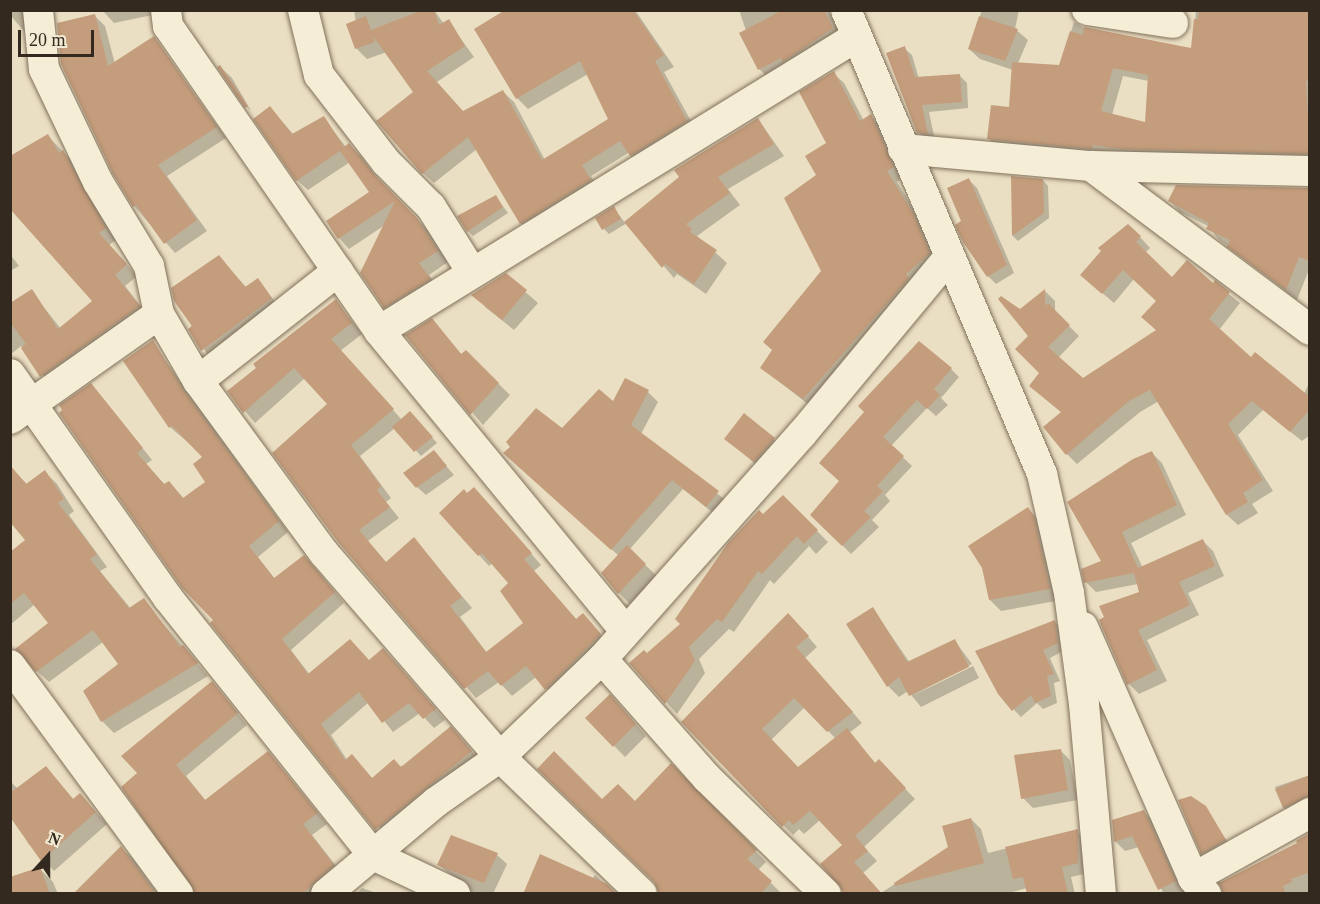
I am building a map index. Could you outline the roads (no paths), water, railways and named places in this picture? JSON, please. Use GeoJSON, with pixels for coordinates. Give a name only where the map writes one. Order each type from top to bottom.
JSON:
{"type":"FeatureCollection","features":[{"type":"Feature","properties":{"kind":"street"},"geometry":{"type":"LineString","coordinates":[[38,10],[44,69],[98,182],[149,266],[159,314],[198,381],[324,553],[500,757],[642,894]]}},
{"type":"Feature","properties":{"kind":"street"},"geometry":{"type":"LineString","coordinates":[[166,10],[168,26],[379,331],[625,630]]}},
{"type":"Feature","properties":{"kind":"street"},"geometry":{"type":"LineString","coordinates":[[303,10],[320,75],[386,162],[431,207],[472,272]]}},
{"type":"Feature","properties":{"kind":"street"},"geometry":{"type":"LineString","coordinates":[[1087,10],[1173,23]]}},
{"type":"Feature","properties":{"kind":"street"},"geometry":{"type":"LineString","coordinates":[[379,331],[851,24],[1041,474],[1069,593],[1084,705],[1101,894]]}},
{"type":"Feature","properties":{"kind":"street"},"geometry":{"type":"LineString","coordinates":[[903,149],[1091,166],[1310,171]]}},
{"type":"Feature","properties":{"kind":"street"},"geometry":{"type":"LineString","coordinates":[[1091,166],[1310,330]]}},
{"type":"Feature","properties":{"kind":"street"},"geometry":{"type":"LineString","coordinates":[[326,894],[436,802],[500,757],[602,659],[625,630],[802,434],[949,257]]}},
{"type":"Feature","properties":{"kind":"street"},"geometry":{"type":"LineString","coordinates":[[198,381],[338,271]]}},
{"type":"Feature","properties":{"kind":"street"},"geometry":{"type":"LineString","coordinates":[[20,412],[159,314]]}},
{"type":"Feature","properties":{"kind":"street"},"geometry":{"type":"LineString","coordinates":[[10,374],[20,412],[373,855],[455,894]]}},
{"type":"Feature","properties":{"kind":"street"},"geometry":{"type":"LineString","coordinates":[[1069,593],[1200,886],[1310,813]]}},
{"type":"Feature","properties":{"kind":"street"},"geometry":{"type":"LineString","coordinates":[[602,659],[708,778],[826,894]]}},
{"type":"Feature","properties":{"kind":"street"},"geometry":{"type":"LineString","coordinates":[[10,665],[178,894]]}}]}
